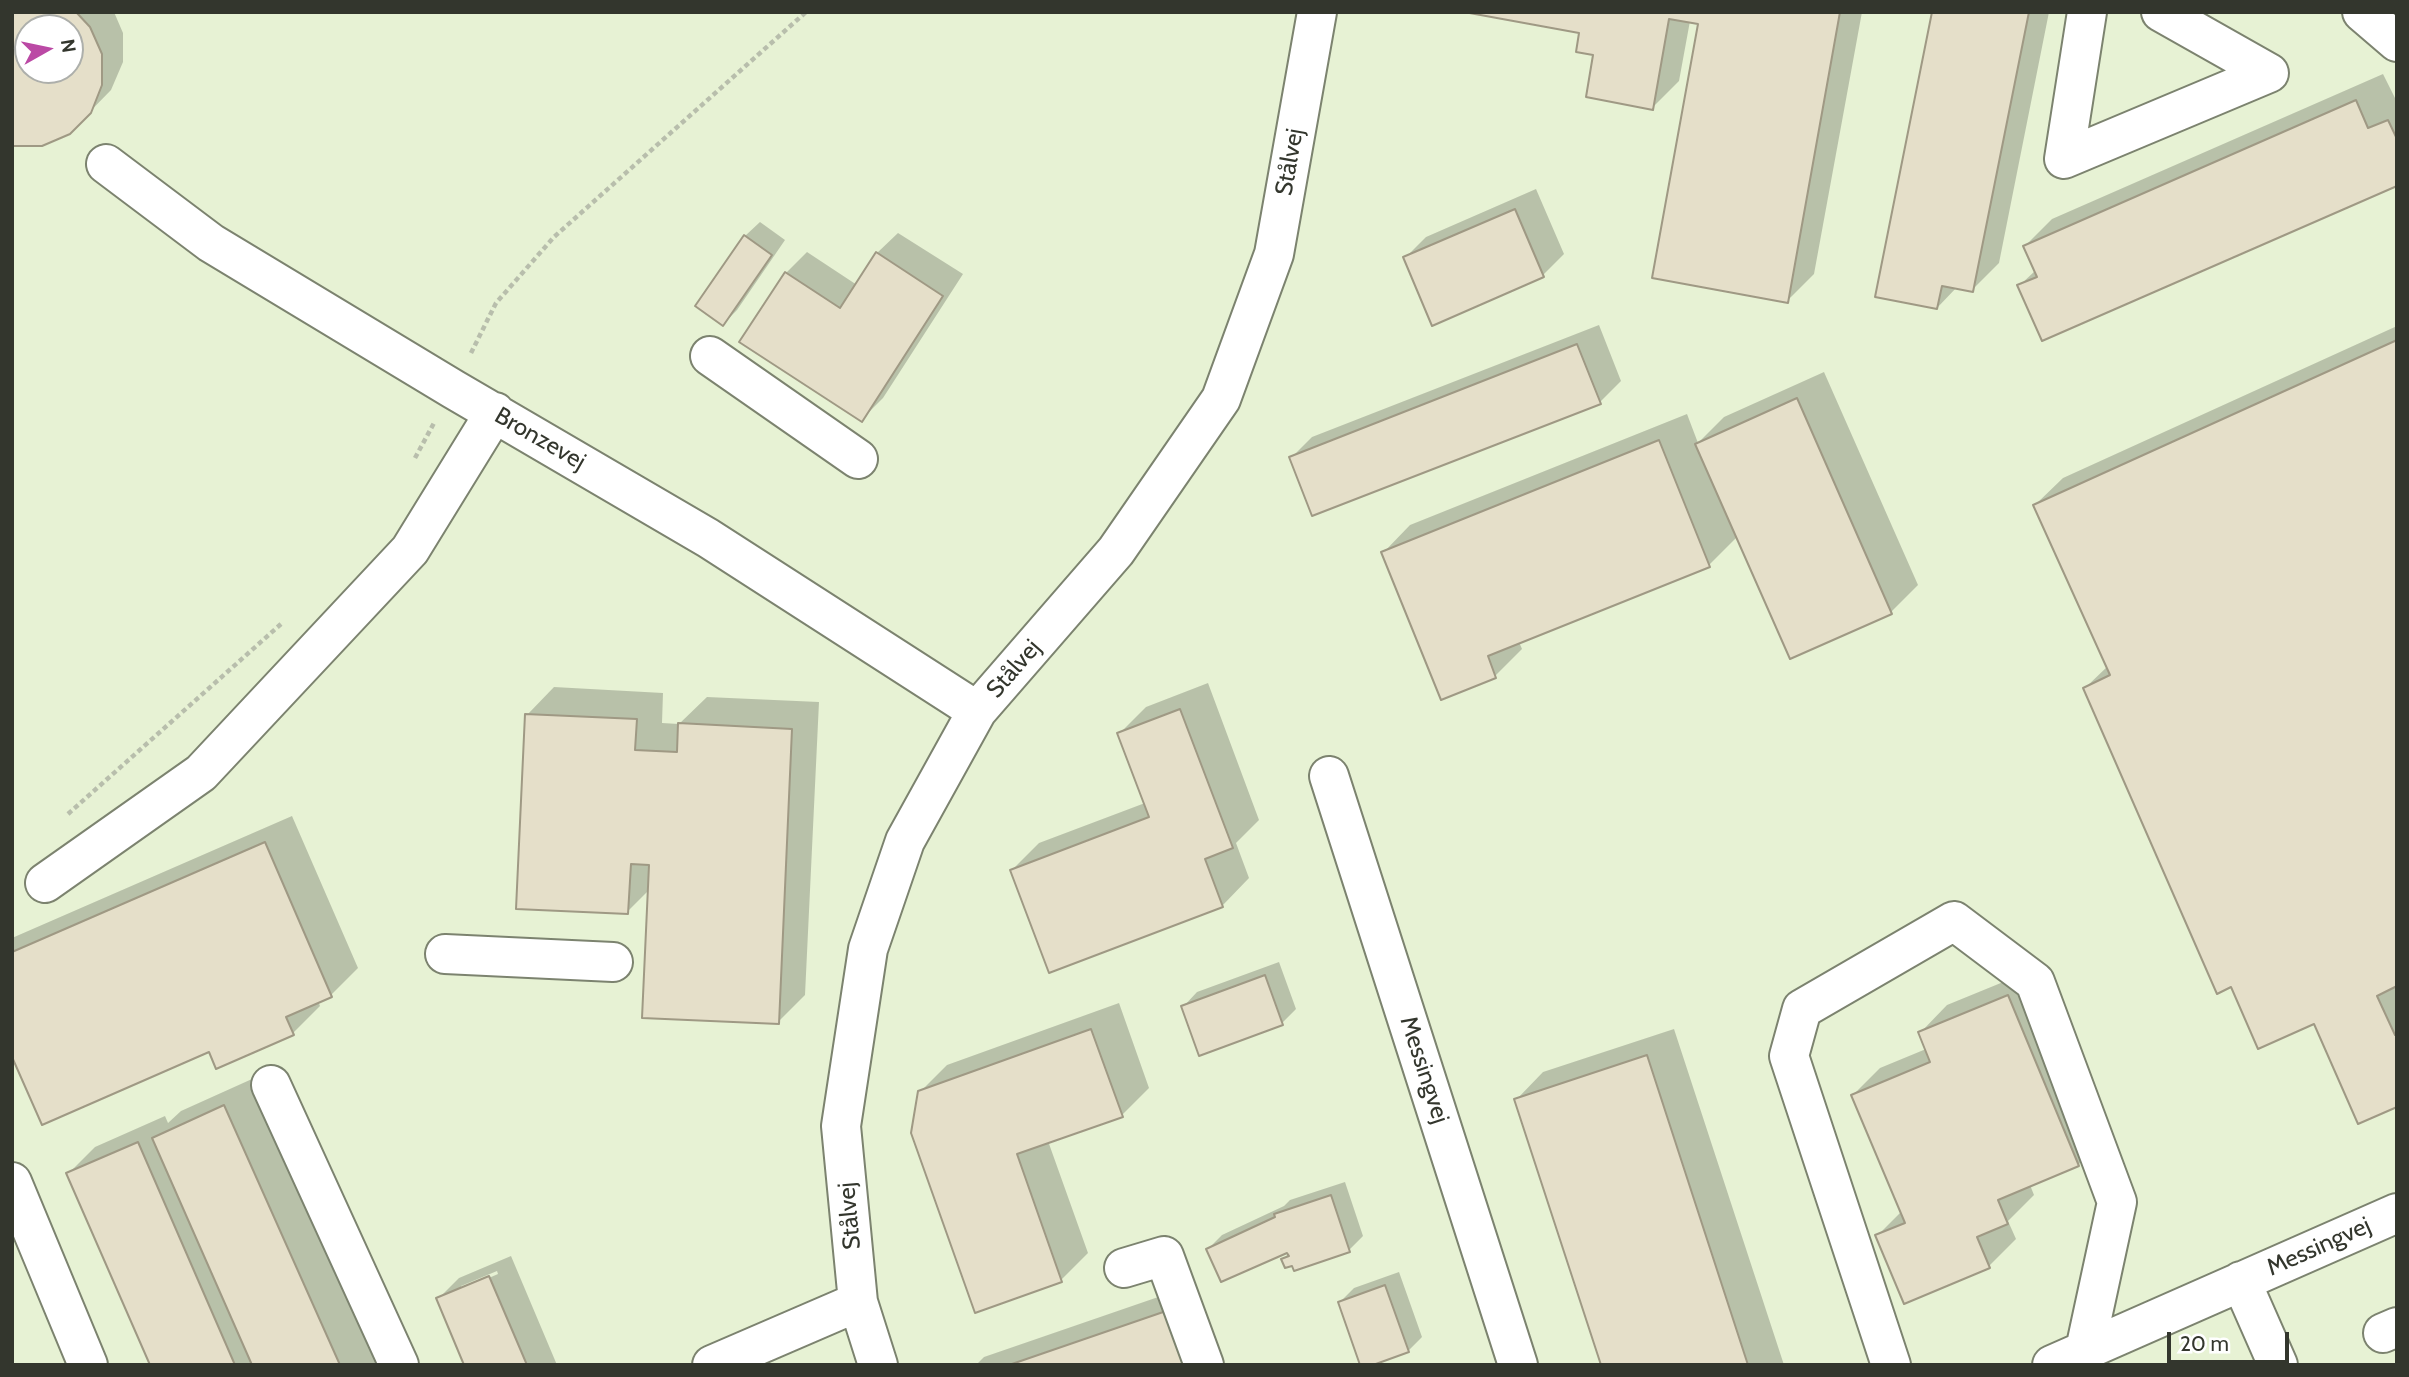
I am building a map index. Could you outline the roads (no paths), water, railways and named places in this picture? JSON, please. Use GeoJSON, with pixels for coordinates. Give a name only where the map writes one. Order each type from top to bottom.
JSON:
{"type":"FeatureCollection","features":[{"type":"Feature","properties":{"kind":"street","name":"Stålvej"},"geometry":{"type":"LineString","coordinates":[[878,1365],[858,1302],[841,1126],[868,949],[905,841],[977,711],[1116,551],[1221,399],[1273,254],[1317,12]]}},
{"type":"Feature","properties":{"kind":"street"},"geometry":{"type":"LineString","coordinates":[[2087,12],[2064,159],[2269,73],[2178,17]]}},
{"type":"Feature","properties":{"kind":"street"},"geometry":{"type":"LineString","coordinates":[[2362,12],[2397,42]]}},
{"type":"Feature","properties":{"kind":"street","name":"Bronzevej"},"geometry":{"type":"LineString","coordinates":[[106,164],[211,243],[453,390],[708,538],[977,711]]}},
{"type":"Feature","properties":{"kind":"street"},"geometry":{"type":"LineString","coordinates":[[710,356],[858,459]]}},
{"type":"Feature","properties":{"kind":"street"},"geometry":{"type":"LineString","coordinates":[[45,883],[201,772],[410,550],[495,412]]}},
{"type":"Feature","properties":{"kind":"street","name":"Messingvej"},"geometry":{"type":"LineString","coordinates":[[1329,776],[1518,1365]]}},
{"type":"Feature","properties":{"kind":"street"},"geometry":{"type":"LineString","coordinates":[[1891,1365],[1789,1056],[1801,1009],[1954,921],[2035,982],[2117,1202],[2068,1358]]}},
{"type":"Feature","properties":{"kind":"street"},"geometry":{"type":"LineString","coordinates":[[445,954],[613,962]]}},
{"type":"Feature","properties":{"kind":"street"},"geometry":{"type":"LineString","coordinates":[[271,1086],[399,1365]]}},
{"type":"Feature","properties":{"kind":"street"},"geometry":{"type":"LineString","coordinates":[[12,1182],[88,1365]]}},
{"type":"Feature","properties":{"kind":"street","name":"Messingvej"},"geometry":{"type":"LineString","coordinates":[[2068,1358],[2397,1213]]}},
{"type":"Feature","properties":{"kind":"street"},"geometry":{"type":"LineString","coordinates":[[1124,1268],[1164,1256],[1204,1365]]}},
{"type":"Feature","properties":{"kind":"street","name":"Messingvej"},"geometry":{"type":"LineString","coordinates":[[2241,1281],[2277,1365]]}},
{"type":"Feature","properties":{"kind":"street"},"geometry":{"type":"LineString","coordinates":[[712,1365],[858,1302]]}}]}
